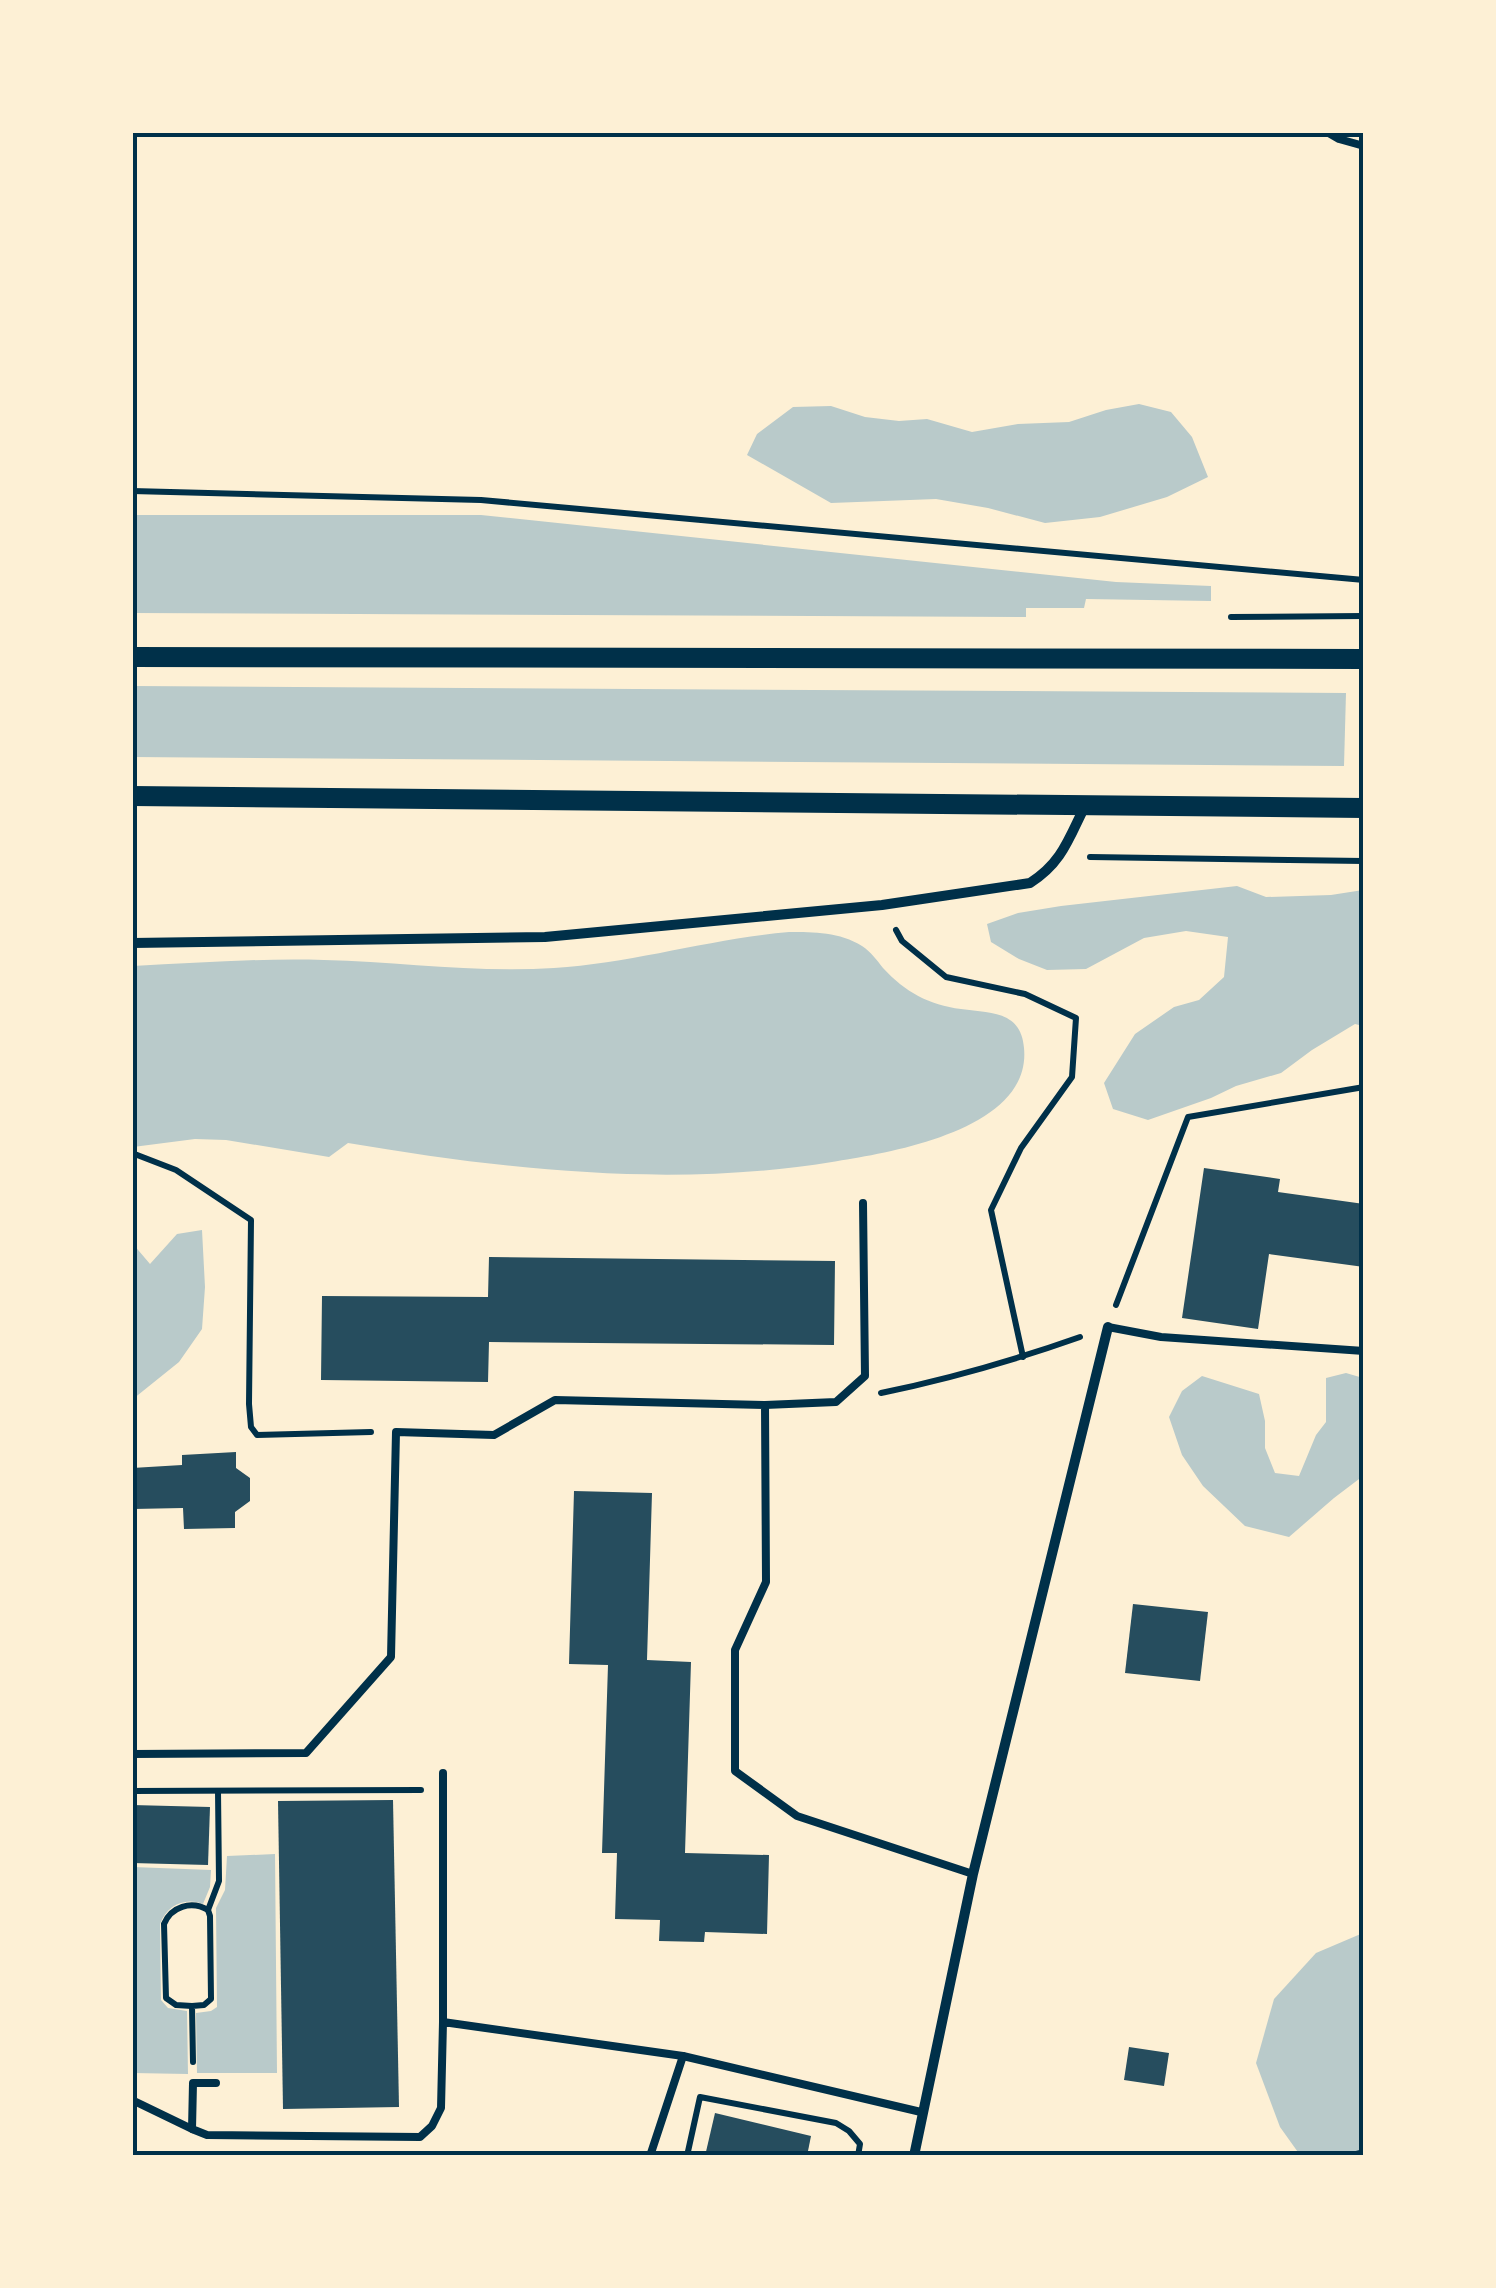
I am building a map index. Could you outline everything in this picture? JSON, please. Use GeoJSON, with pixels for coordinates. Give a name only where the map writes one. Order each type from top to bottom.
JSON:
{"type":"FeatureCollection","features":[{"type":"Feature","properties":{"kind":"main road"},"geometry":{"type":"LineString","coordinates":[[132,657],[1364,658]]}},
{"type":"Feature","properties":{"kind":"main road"},"geometry":{"type":"LineString","coordinates":[[132,796],[1364,808]]}},
{"type":"Feature","properties":{"kind":"street"},"geometry":{"type":"LineString","coordinates":[[132,943],[545,937],[882,905],[1030,882],[1048,872],[1060,856],[1085,805]]}},
{"type":"Feature","properties":{"kind":"street"},"geometry":{"type":"LineString","coordinates":[[914,2156],[973,1874],[1108,1327]]}},
{"type":"Feature","properties":{"kind":"lane"},"geometry":{"type":"LineString","coordinates":[[1327,132],[1364,146]]}},
{"type":"Feature","properties":{"kind":"lane"},"geometry":{"type":"LineString","coordinates":[[132,1754],[306,1754],[391,1657],[396,1432],[494,1435],[555,1400],[766,1406],[836,1402],[864,1376],[863,1204]]}},
{"type":"Feature","properties":{"kind":"lane"},"geometry":{"type":"LineString","coordinates":[[1108,1327],[1161,1337],[1364,1351]]}},
{"type":"Feature","properties":{"kind":"lane"},"geometry":{"type":"LineString","coordinates":[[766,1406],[766,1582],[735,1650],[735,1771],[797,1816],[973,1874]]}},
{"type":"Feature","properties":{"kind":"lane"},"geometry":{"type":"LineString","coordinates":[[132,2100],[207,2135],[420,2137],[432,2126],[441,2108],[443,1773]]}},
{"type":"Feature","properties":{"kind":"lane"},"geometry":{"type":"LineString","coordinates":[[443,2022],[683,2056],[921,2112]]}},
{"type":"Feature","properties":{"kind":"lane"},"geometry":{"type":"LineString","coordinates":[[650,2156],[683,2056]]}},
{"type":"Feature","properties":{"kind":"lane"},"geometry":{"type":"LineString","coordinates":[[192,2130],[193,2083],[216,2083]]}},
{"type":"Feature","properties":{"kind":"path"},"geometry":{"type":"LineString","coordinates":[[132,491],[481,500],[1364,580]]}},
{"type":"Feature","properties":{"kind":"path"},"geometry":{"type":"LineString","coordinates":[[1231,616],[1364,616]]}},
{"type":"Feature","properties":{"kind":"path"},"geometry":{"type":"LineString","coordinates":[[1060,856],[1364,862]]}},
{"type":"Feature","properties":{"kind":"path"},"geometry":{"type":"LineString","coordinates":[[882,905],[902,941],[946,977],[1025,994],[1076,1018],[1072,1077],[1021,1148],[990,1210],[1022,1357]]}},
{"type":"Feature","properties":{"kind":"path"},"geometry":{"type":"LineString","coordinates":[[836,1402],[918,1386],[1022,1357],[1108,1327],[1188,1118],[1364,1087]]}},
{"type":"Feature","properties":{"kind":"path"},"geometry":{"type":"LineString","coordinates":[[132,1153],[176,1170],[251,1220],[249,1404],[251,1428],[257,1435],[396,1432]]}},
{"type":"Feature","properties":{"kind":"path"},"geometry":{"type":"LineString","coordinates":[[208,1910],[199,1906],[176,1909],[166,1918],[166,1998],[176,2005],[204,2005],[211,1999],[208,1910],[219,1881],[218,1790]]}},
{"type":"Feature","properties":{"kind":"path"},"geometry":{"type":"LineString","coordinates":[[132,1791],[444,1790]]}},
{"type":"Feature","properties":{"kind":"path"},"geometry":{"type":"LineString","coordinates":[[192,2006],[193,2083]]}},
{"type":"Feature","properties":{"kind":"path"},"geometry":{"type":"LineString","coordinates":[[687,2156],[700,2097],[836,2122],[860,2144],[858,2156]]}},
{"type":"Feature","properties":{"kind":"path"},"geometry":{"type":"LineString","coordinates":[[1349,2156],[1364,2152]]}},
{"type":"Feature","properties":{"kind":"shaded area"},"geometry":{"type":"Polygon","coordinates":[[[1139,404],[1171,412],[1192,437],[1208,477],[1167,497],[1100,517],[1045,523],[936,499],[831,503],[747,455],[757,434],[793,407],[831,406],[865,417],[899,421],[927,419],[972,432],[1018,424],[1069,422],[1139,404]]]}},
{"type":"Feature","properties":{"kind":"shaded area"},"geometry":{"type":"Polygon","coordinates":[[[133,515],[481,515],[1116,582],[1211,586],[1211,601],[1086,599],[1084,608],[1026,608],[1026,617],[133,613],[133,515]]]}},
{"type":"Feature","properties":{"kind":"shaded area"},"geometry":{"type":"Polygon","coordinates":[[[133,686],[1346,693],[1344,766],[133,757],[133,686]]]}},
{"type":"Feature","properties":{"kind":"shaded area"},"geometry":{"type":"Polygon","coordinates":[[[1237,886],[1266,897],[1363,890],[1363,1026],[1355,1024],[1281,1073],[1148,1120],[1113,1109],[1104,1083],[1135,1034],[1174,1007],[1199,1000],[1224,977],[1228,937],[1186,931],[1144,938],[1086,969],[1047,970],[991,942],[987,924],[1018,913],[1061,906],[1237,886]]]}},
{"type":"Feature","properties":{"kind":"shaded area"},"geometry":{"type":"Polygon","coordinates":[[[789,932],[827,934],[854,941],[918,996],[1011,1020],[1022,1036],[1024,1048],[1020,1076],[1006,1099],[982,1118],[920,1144],[832,1162],[711,1174],[650,1175],[529,1168],[348,1143],[329,1157],[226,1140],[195,1139],[133,1147],[133,966],[300,960],[554,968],[789,932]]]}},
{"type":"Feature","properties":{"kind":"shaded area"},"geometry":{"type":"Polygon","coordinates":[[[202,1230],[202,1329],[179,1362],[133,1399],[133,1244],[150,1264],[177,1234],[202,1230]]]}},
{"type":"Feature","properties":{"kind":"shaded area"},"geometry":{"type":"Polygon","coordinates":[[[1346,1373],[1363,1378],[1363,1476],[1289,1537],[1245,1526],[1203,1486],[1182,1455],[1169,1417],[1182,1391],[1202,1376],[1259,1394],[1265,1448],[1275,1473],[1299,1476],[1316,1435],[1326,1422],[1326,1378],[1346,1373]]]}},
{"type":"Feature","properties":{"kind":"shaded area"},"geometry":{"type":"Polygon","coordinates":[[[275,1854],[277,2073],[197,2073],[196,2013],[217,2007],[216,1908],[225,1890],[227,1856],[275,1854]]]}},
{"type":"Feature","properties":{"kind":"shaded area"},"geometry":{"type":"Polygon","coordinates":[[[133,1867],[211,1870],[203,1904],[177,1904],[160,1924],[161,2000],[168,2008],[187,2011],[188,2074],[133,2073],[133,1867]]]}},
{"type":"Feature","properties":{"kind":"shaded area"},"geometry":{"type":"Polygon","coordinates":[[[1363,1933],[1363,2155],[1300,2155],[1280,2127],[1256,2063],[1274,1999],[1316,1953],[1363,1933]]]}},
{"type":"Feature","properties":{"kind":"building"},"geometry":{"type":"Polygon","coordinates":[[[1204,1168],[1280,1179],[1278,1192],[1364,1204],[1364,1267],[1269,1254],[1258,1329],[1182,1318],[1204,1168]]]}},
{"type":"Feature","properties":{"kind":"building"},"geometry":{"type":"Polygon","coordinates":[[[489,1257],[835,1261],[834,1345],[489,1342],[488,1382],[321,1380],[322,1296],[488,1297],[489,1257]]]}},
{"type":"Feature","properties":{"kind":"building"},"geometry":{"type":"Polygon","coordinates":[[[236,1452],[236,1468],[250,1478],[250,1501],[235,1512],[235,1528],[184,1529],[183,1508],[133,1509],[132,1468],[182,1465],[182,1455],[236,1452]]]}},
{"type":"Feature","properties":{"kind":"building"},"geometry":{"type":"Polygon","coordinates":[[[574,1491],[652,1493],[647,1660],[691,1662],[685,1853],[769,1855],[767,1934],[705,1932],[704,1942],[659,1941],[660,1920],[615,1919],[617,1853],[602,1853],[608,1665],[569,1664],[574,1491]]]}},
{"type":"Feature","properties":{"kind":"building"},"geometry":{"type":"Polygon","coordinates":[[[1133,1604],[1208,1612],[1200,1681],[1125,1673],[1133,1604]]]}},
{"type":"Feature","properties":{"kind":"building"},"geometry":{"type":"Polygon","coordinates":[[[393,1800],[399,2107],[283,2109],[278,1801],[393,1800]]]}},
{"type":"Feature","properties":{"kind":"building"},"geometry":{"type":"Polygon","coordinates":[[[132,1805],[210,1807],[208,1865],[132,1863],[132,1805]]]}},
{"type":"Feature","properties":{"kind":"building"},"geometry":{"type":"Polygon","coordinates":[[[1129,2047],[1169,2053],[1164,2086],[1124,2080],[1129,2047]]]}},
{"type":"Feature","properties":{"kind":"building"},"geometry":{"type":"Polygon","coordinates":[[[715,2113],[811,2136],[807,2156],[705,2156],[715,2113]]]}}]}
